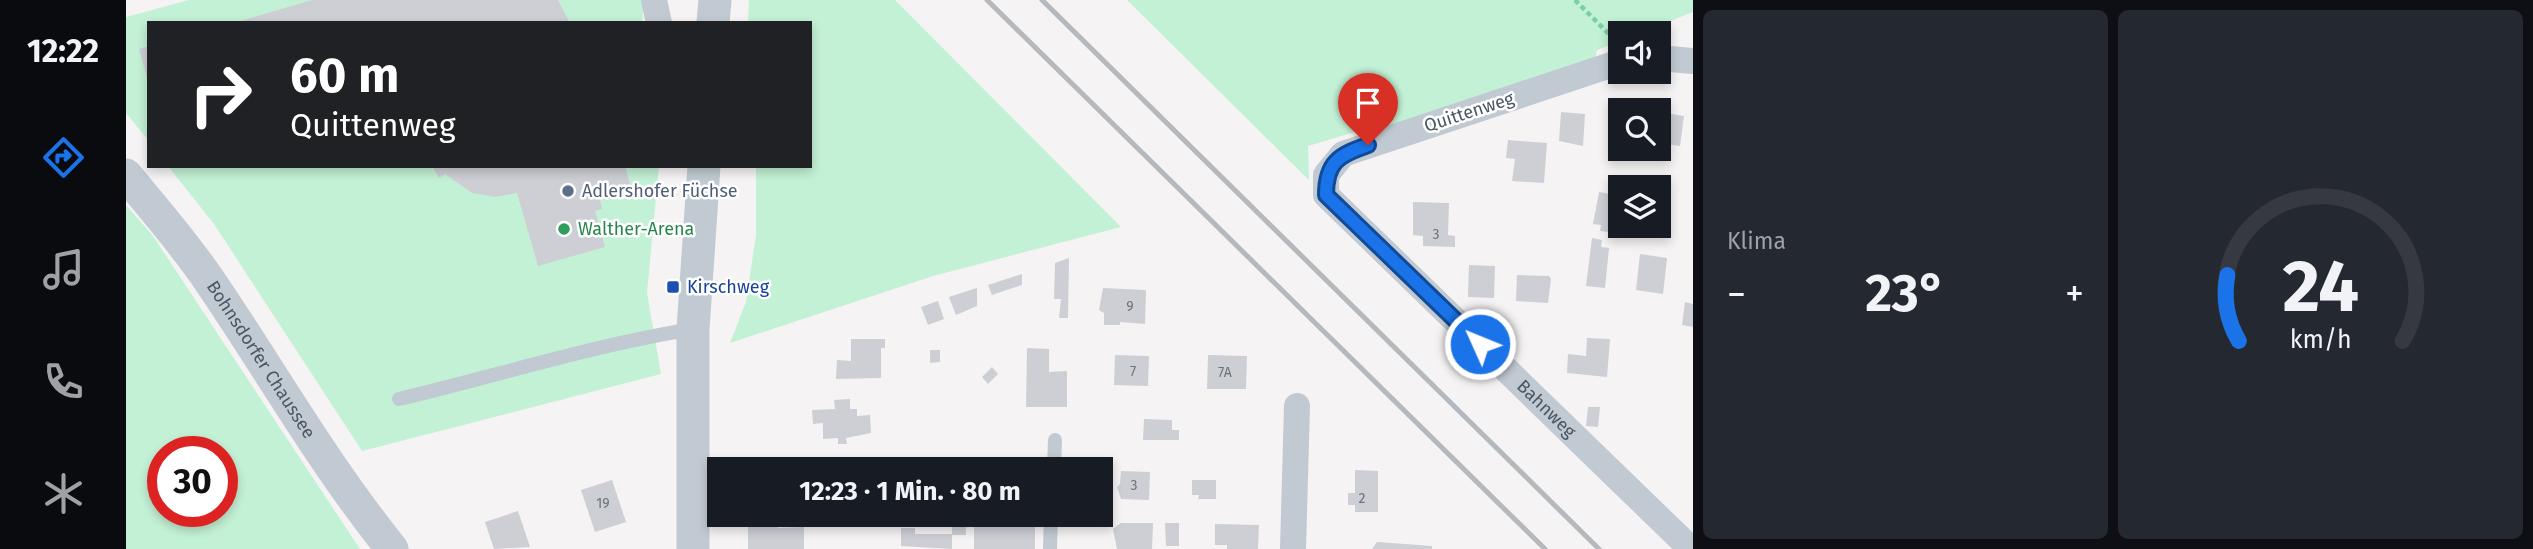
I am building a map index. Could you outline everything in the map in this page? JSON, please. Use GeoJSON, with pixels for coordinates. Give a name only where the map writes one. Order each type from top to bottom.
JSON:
{"type":"FeatureCollection","features":[{"type":"Feature","properties":{"kind":"street"},"geometry":{"type":"LineString","coordinates":[[654,0],[659,21]]}},
{"type":"Feature","properties":{"kind":"street"},"geometry":{"type":"LineString","coordinates":[[713,21],[715,0]]}},
{"type":"Feature","properties":{"kind":"street"},"geometry":{"type":"LineString","coordinates":[[1671,59],[1693,61]]}},
{"type":"Feature","properties":{"kind":"street","name":"Quittenweg"},"geometry":{"type":"LineString","coordinates":[[1326,175],[1343,154],[1608,66]]}},
{"type":"Feature","properties":{"kind":"street"},"geometry":{"type":"LineString","coordinates":[[693,549],[693,329],[704,168]]}},
{"type":"Feature","properties":{"kind":"street","name":"Bohnsdorfer Chaussee"},"geometry":{"type":"LineString","coordinates":[[126,175],[208,279],[314,446],[392,549]]}},
{"type":"Feature","properties":{"kind":"street","name":"Bahnweg"},"geometry":{"type":"LineString","coordinates":[[1326,175],[1326,195],[1691,549]]}},
{"type":"Feature","properties":{"kind":"street"},"geometry":{"type":"LineString","coordinates":[[1293,549],[1297,406]]}},
{"type":"Feature","properties":{"kind":"lane"},"geometry":{"type":"LineString","coordinates":[[399,399],[500,375],[628,339],[693,329]]}},
{"type":"Feature","properties":{"kind":"lane"},"geometry":{"type":"LineString","coordinates":[[1054,457],[1055,440]]}},
{"type":"Feature","properties":{"kind":"lane"},"geometry":{"type":"LineString","coordinates":[[1050,549],[1051,527]]}},
{"type":"Feature","properties":{"kind":"path"},"geometry":{"type":"LineString","coordinates":[[1575,0],[1608,33]]}},
{"type":"Feature","properties":{"kind":"green space"},"geometry":{"type":"Polygon","coordinates":[[[189,0],[644,0],[642,21],[147,21],[147,139],[126,113],[126,17],[189,0]]]}},
{"type":"Feature","properties":{"kind":"green space"},"geometry":{"type":"Polygon","coordinates":[[[749,0],[895,0],[1121,227],[933,276],[730,343],[746,302],[756,235],[756,168],[812,168],[812,21],[748,21],[749,0]]]}},
{"type":"Feature","properties":{"kind":"green space"},"geometry":{"type":"Polygon","coordinates":[[[1127,0],[1693,0],[1693,12],[1670,21],[1608,21],[1608,46],[1597,50],[1594,64],[1380,130],[1368,128],[1308,146],[1309,180],[1127,0]]]}},
{"type":"Feature","properties":{"kind":"green space"},"geometry":{"type":"Polygon","coordinates":[[[170,168],[659,168],[647,293],[661,374],[362,451],[214,224],[170,168]]]}},
{"type":"Feature","properties":{"kind":"green space"},"geometry":{"type":"Polygon","coordinates":[[[126,205],[153,236],[360,549],[126,549],[126,205]]]}},
{"type":"Feature","properties":{"kind":"building"},"geometry":{"type":"Polygon","coordinates":[[[312,0],[558,0],[569,21],[241,21],[312,0]]]}},
{"type":"Feature","properties":{"kind":"building"},"geometry":{"type":"Polygon","coordinates":[[[147,47],[147,77],[139,49],[147,47]]]}},
{"type":"Feature","properties":{"kind":"building"},"geometry":{"type":"Polygon","coordinates":[[[1561,112],[1585,114],[1583,146],[1559,141],[1561,112]]]}},
{"type":"Feature","properties":{"kind":"building"},"geometry":{"type":"Polygon","coordinates":[[[1671,114],[1684,116],[1680,146],[1671,145],[1671,114]]]}},
{"type":"Feature","properties":{"kind":"building"},"geometry":{"type":"Polygon","coordinates":[[[1508,140],[1547,143],[1544,183],[1512,181],[1515,159],[1506,158],[1508,140]]]}},
{"type":"Feature","properties":{"kind":"building","name":"Walther-Arena"},"geometry":{"type":"Polygon","coordinates":[[[433,168],[626,168],[632,191],[600,200],[602,209],[595,211],[605,247],[538,266],[517,193],[495,197],[472,193],[445,174],[439,178],[433,168]]]}},
{"type":"Feature","properties":{"kind":"building"},"geometry":{"type":"Polygon","coordinates":[[[1599,192],[1608,194],[1608,232],[1600,231],[1601,225],[1593,224],[1599,192]]]}},
{"type":"Feature","properties":{"kind":"building"},"geometry":{"type":"Polygon","coordinates":[[[1413,202],[1449,203],[1448,235],[1455,236],[1455,247],[1423,246],[1423,236],[1413,235],[1413,202]]]}},
{"type":"Feature","properties":{"kind":"building"},"geometry":{"type":"Polygon","coordinates":[[[1592,238],[1602,240],[1601,247],[1609,248],[1605,288],[1586,286],[1592,238]]]}},
{"type":"Feature","properties":{"kind":"building"},"geometry":{"type":"Polygon","coordinates":[[[1640,254],[1667,258],[1663,294],[1636,290],[1640,254]]]}},
{"type":"Feature","properties":{"kind":"building"},"geometry":{"type":"Polygon","coordinates":[[[1069,258],[1068,318],[1059,318],[1061,299],[1054,299],[1055,263],[1069,258]]]}},
{"type":"Feature","properties":{"kind":"building"},"geometry":{"type":"Polygon","coordinates":[[[1469,265],[1495,266],[1494,298],[1468,297],[1469,265]]]}},
{"type":"Feature","properties":{"kind":"building"},"geometry":{"type":"Polygon","coordinates":[[[1022,274],[1022,285],[992,295],[988,285],[1022,274]]]}},
{"type":"Feature","properties":{"kind":"building"},"geometry":{"type":"Polygon","coordinates":[[[1517,275],[1549,276],[1551,279],[1548,303],[1516,301],[1517,275]]]}},
{"type":"Feature","properties":{"kind":"building"},"geometry":{"type":"Polygon","coordinates":[[[977,288],[977,306],[956,315],[949,297],[977,288]]]}},
{"type":"Feature","properties":{"kind":"building"},"geometry":{"type":"Polygon","coordinates":[[[1103,288],[1146,290],[1145,324],[1120,322],[1120,325],[1104,325],[1104,313],[1099,310],[1103,288]]]}},
{"type":"Feature","properties":{"kind":"building"},"geometry":{"type":"Polygon","coordinates":[[[938,301],[944,319],[928,325],[921,307],[938,301]]]}},
{"type":"Feature","properties":{"kind":"building"},"geometry":{"type":"Polygon","coordinates":[[[1685,302],[1693,304],[1693,327],[1682,325],[1685,302]]]}},
{"type":"Feature","properties":{"kind":"building"},"geometry":{"type":"Polygon","coordinates":[[[1587,338],[1610,339],[1607,377],[1567,373],[1568,354],[1586,356],[1587,338]]]}},
{"type":"Feature","properties":{"kind":"building"},"geometry":{"type":"Polygon","coordinates":[[[851,339],[885,339],[885,348],[881,348],[881,378],[836,379],[837,360],[851,361],[851,339]]]}},
{"type":"Feature","properties":{"kind":"building"},"geometry":{"type":"Polygon","coordinates":[[[1027,348],[1049,349],[1049,372],[1067,371],[1067,407],[1026,407],[1027,348]]]}},
{"type":"Feature","properties":{"kind":"building"},"geometry":{"type":"Polygon","coordinates":[[[930,350],[940,350],[940,362],[930,363],[930,350]]]}},
{"type":"Feature","properties":{"kind":"building"},"geometry":{"type":"Polygon","coordinates":[[[1115,355],[1149,356],[1148,386],[1114,385],[1115,355]]]}},
{"type":"Feature","properties":{"kind":"building"},"geometry":{"type":"Polygon","coordinates":[[[1208,355],[1247,356],[1246,389],[1207,389],[1208,355]]]}},
{"type":"Feature","properties":{"kind":"building"},"geometry":{"type":"Polygon","coordinates":[[[992,367],[998,374],[988,384],[982,377],[992,367]]]}},
{"type":"Feature","properties":{"kind":"building"},"geometry":{"type":"Polygon","coordinates":[[[850,399],[850,409],[857,409],[857,416],[870,415],[871,433],[846,438],[847,444],[838,444],[838,438],[823,439],[823,423],[813,424],[812,410],[835,409],[834,400],[850,399]]]}},
{"type":"Feature","properties":{"kind":"building"},"geometry":{"type":"Polygon","coordinates":[[[1588,407],[1600,407],[1598,427],[1586,426],[1588,407]]]}},
{"type":"Feature","properties":{"kind":"building"},"geometry":{"type":"Polygon","coordinates":[[[1144,419],[1172,420],[1172,430],[1179,430],[1179,440],[1143,440],[1144,419]]]}},
{"type":"Feature","properties":{"kind":"building"},"geometry":{"type":"Polygon","coordinates":[[[1355,470],[1378,471],[1378,512],[1355,512],[1355,505],[1348,505],[1348,493],[1355,493],[1355,470]]]}},
{"type":"Feature","properties":{"kind":"building"},"geometry":{"type":"Polygon","coordinates":[[[1121,471],[1150,472],[1149,500],[1121,499],[1117,487],[1120,484],[1121,471]]]}},
{"type":"Feature","properties":{"kind":"building"},"geometry":{"type":"Polygon","coordinates":[[[612,480],[626,522],[595,532],[581,490],[612,480]]]}},
{"type":"Feature","properties":{"kind":"building"},"geometry":{"type":"Polygon","coordinates":[[[1192,480],[1216,480],[1216,499],[1198,499],[1199,495],[1192,495],[1192,480]]]}},
{"type":"Feature","properties":{"kind":"building"},"geometry":{"type":"Polygon","coordinates":[[[518,511],[530,547],[494,549],[485,522],[518,511]]]}},
{"type":"Feature","properties":{"kind":"building"},"geometry":{"type":"Polygon","coordinates":[[[1121,523],[1153,523],[1152,549],[1117,549],[1113,529],[1121,523]]]}},
{"type":"Feature","properties":{"kind":"building"},"geometry":{"type":"Polygon","coordinates":[[[1165,523],[1179,523],[1179,546],[1166,546],[1165,523]]]}},
{"type":"Feature","properties":{"kind":"building"},"geometry":{"type":"Polygon","coordinates":[[[1215,524],[1259,525],[1258,549],[1227,549],[1227,545],[1215,545],[1215,524]]]}},
{"type":"Feature","properties":{"kind":"building"},"geometry":{"type":"Polygon","coordinates":[[[748,527],[804,527],[804,549],[748,549],[748,527]]]}},
{"type":"Feature","properties":{"kind":"building"},"geometry":{"type":"Polygon","coordinates":[[[952,527],[966,527],[966,535],[952,535],[952,549],[901,546],[901,528],[915,528],[915,534],[952,534],[952,527]]]}},
{"type":"Feature","properties":{"kind":"building"},"geometry":{"type":"Polygon","coordinates":[[[974,527],[1035,527],[1035,549],[974,549],[974,527]]]}},
{"type":"Feature","properties":{"kind":"building"},"geometry":{"type":"Polygon","coordinates":[[[1377,542],[1432,546],[1432,549],[1372,549],[1377,542]]]}},
{"type":"Feature","properties":{"kind":"railway"},"geometry":{"type":"LineString","coordinates":[[987,0],[1545,549]]}},
{"type":"Feature","properties":{"kind":"railway"},"geometry":{"type":"LineString","coordinates":[[1042,0],[1599,549]]}},
{"type":"Feature","properties":{"kind":"place","name":"Adlershofer Füchse"},"geometry":{"type":"Point","coordinates":[568,191]}},
{"type":"Feature","properties":{"kind":"place","name":"Walther-Arena"},"geometry":{"type":"Point","coordinates":[564,229]}},
{"type":"Feature","properties":{"kind":"place","name":"Kirschweg"},"geometry":{"type":"Point","coordinates":[673,287]}},
{"type":"Feature","properties":{"kind":"route"},"geometry":{"type":"LineString","coordinates":[[1368,145],[1343,154],[1326,175],[1326,195],[1480,344]]}}]}
